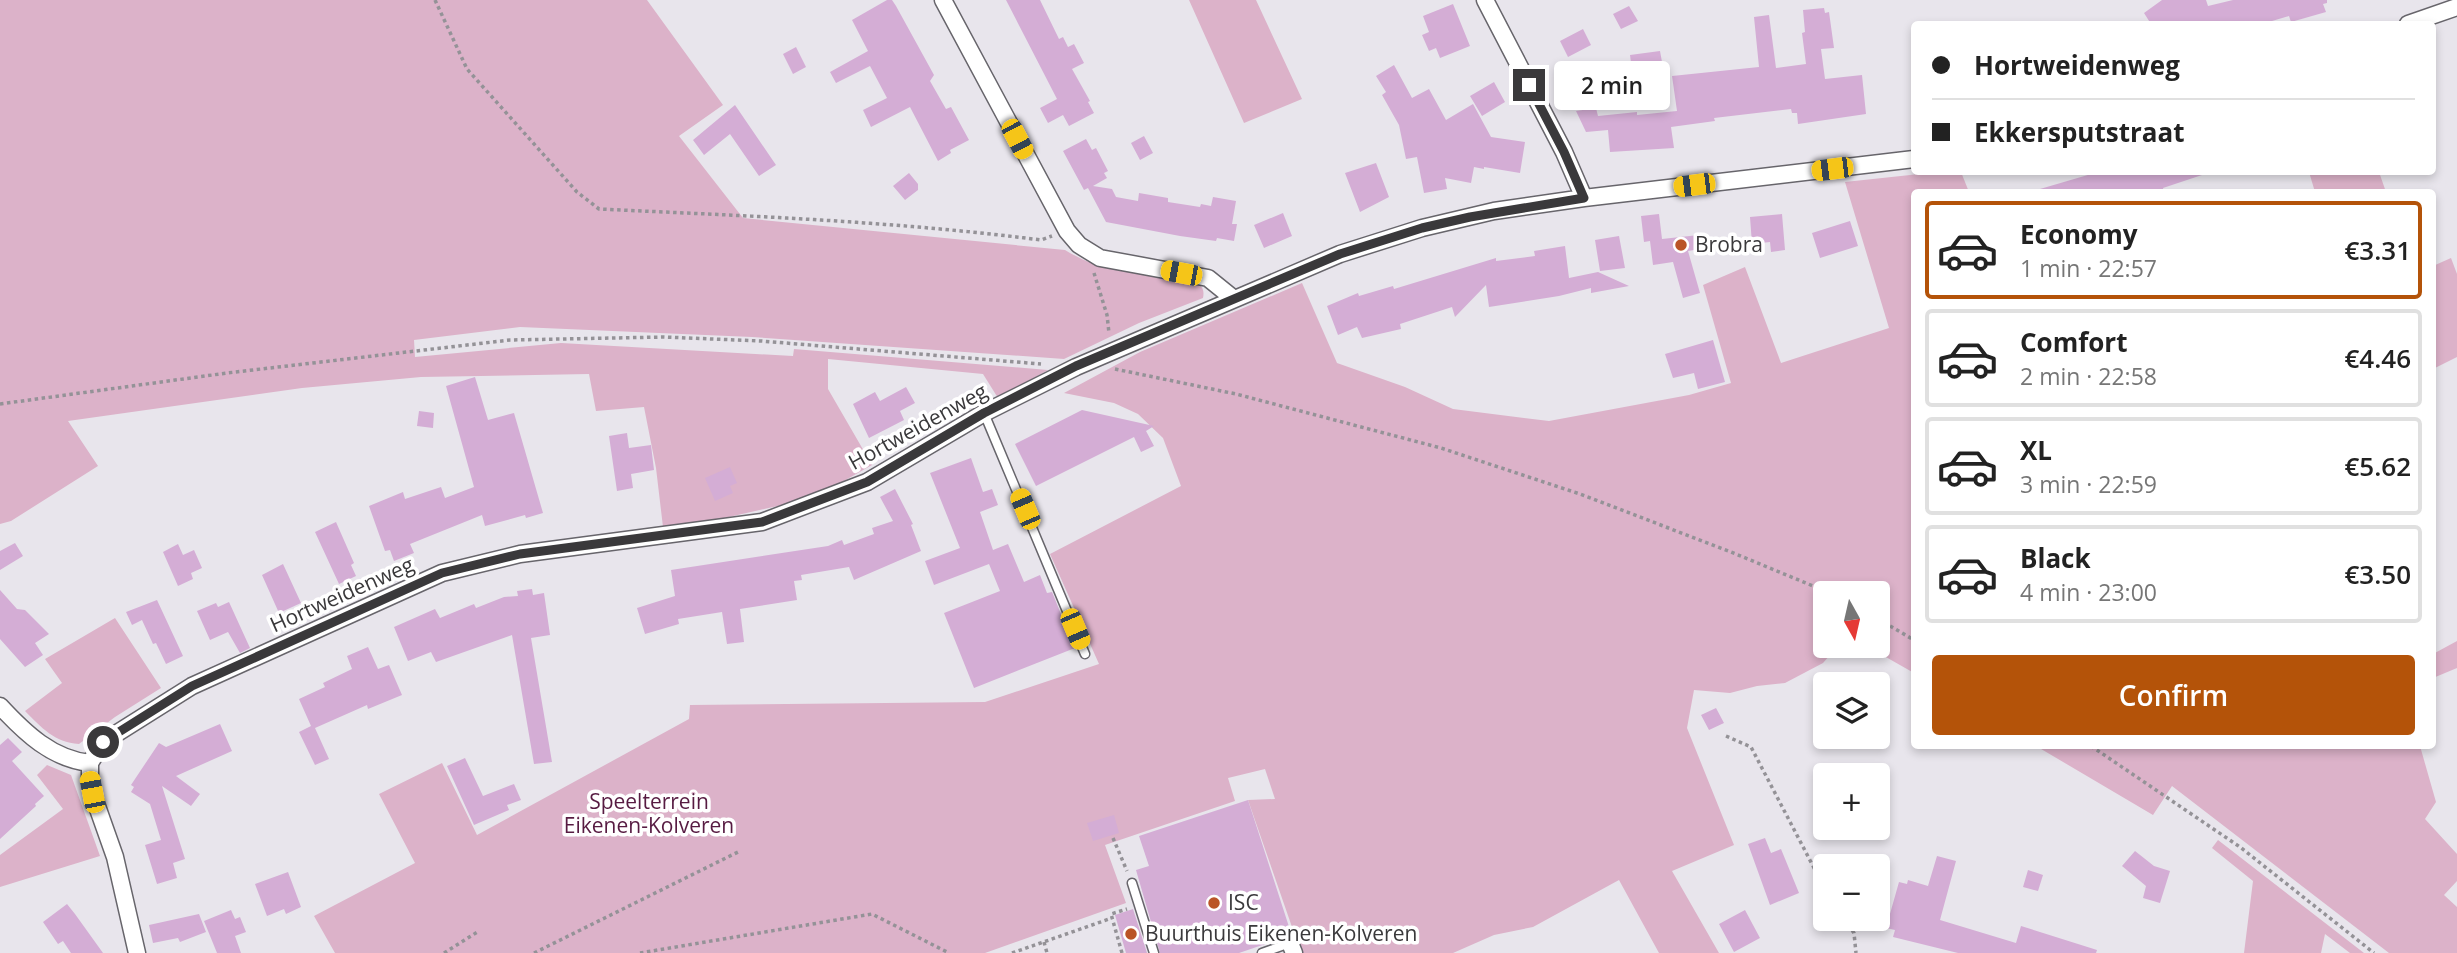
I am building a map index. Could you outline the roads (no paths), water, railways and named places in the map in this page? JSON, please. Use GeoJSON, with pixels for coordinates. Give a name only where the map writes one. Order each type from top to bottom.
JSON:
{"type":"FeatureCollection","features":[{"type":"Feature","properties":{"kind":"street"},"geometry":{"type":"LineString","coordinates":[[943,0],[1067,231],[1087,251],[1100,258],[1208,278],[1234,299]]}},
{"type":"Feature","properties":{"kind":"street"},"geometry":{"type":"LineString","coordinates":[[1485,0],[1564,152],[1584,198]]}},
{"type":"Feature","properties":{"kind":"street"},"geometry":{"type":"LineString","coordinates":[[2417,21],[2457,7]]}},
{"type":"Feature","properties":{"kind":"street","name":"Hortweidenweg"},"geometry":{"type":"LineString","coordinates":[[90,763],[103,742],[192,686],[442,573],[520,554],[762,522],[867,482],[984,413],[1076,366],[1340,254],[1422,228],[1494,211],[1911,159]]}},
{"type":"Feature","properties":{"kind":"street"},"geometry":{"type":"LineString","coordinates":[[0,706],[23,731],[58,755],[90,763],[92,792],[115,857],[137,953]]}},
{"type":"Feature","properties":{"kind":"lane"},"geometry":{"type":"LineString","coordinates":[[984,413],[1085,653]]}},
{"type":"Feature","properties":{"kind":"lane"},"geometry":{"type":"LineString","coordinates":[[1132,883],[1154,953]]}},
{"type":"Feature","properties":{"kind":"lane"},"geometry":{"type":"LineString","coordinates":[[1262,953],[1292,948]]}},
{"type":"Feature","properties":{"kind":"place","name":"Brobra"},"geometry":{"type":"Point","coordinates":[1681,245]}},
{"type":"Feature","properties":{"kind":"place","name":"ISC"},"geometry":{"type":"Point","coordinates":[1214,903]}},
{"type":"Feature","properties":{"kind":"place","name":"Buurthuis Eikenen-Kolveren"},"geometry":{"type":"Point","coordinates":[1131,934]}},
{"type":"Feature","properties":{"kind":"park label","name":"Speelterrein Eikenen-Kolveren"},"geometry":{"type":"Point","coordinates":[649,814]}}]}
